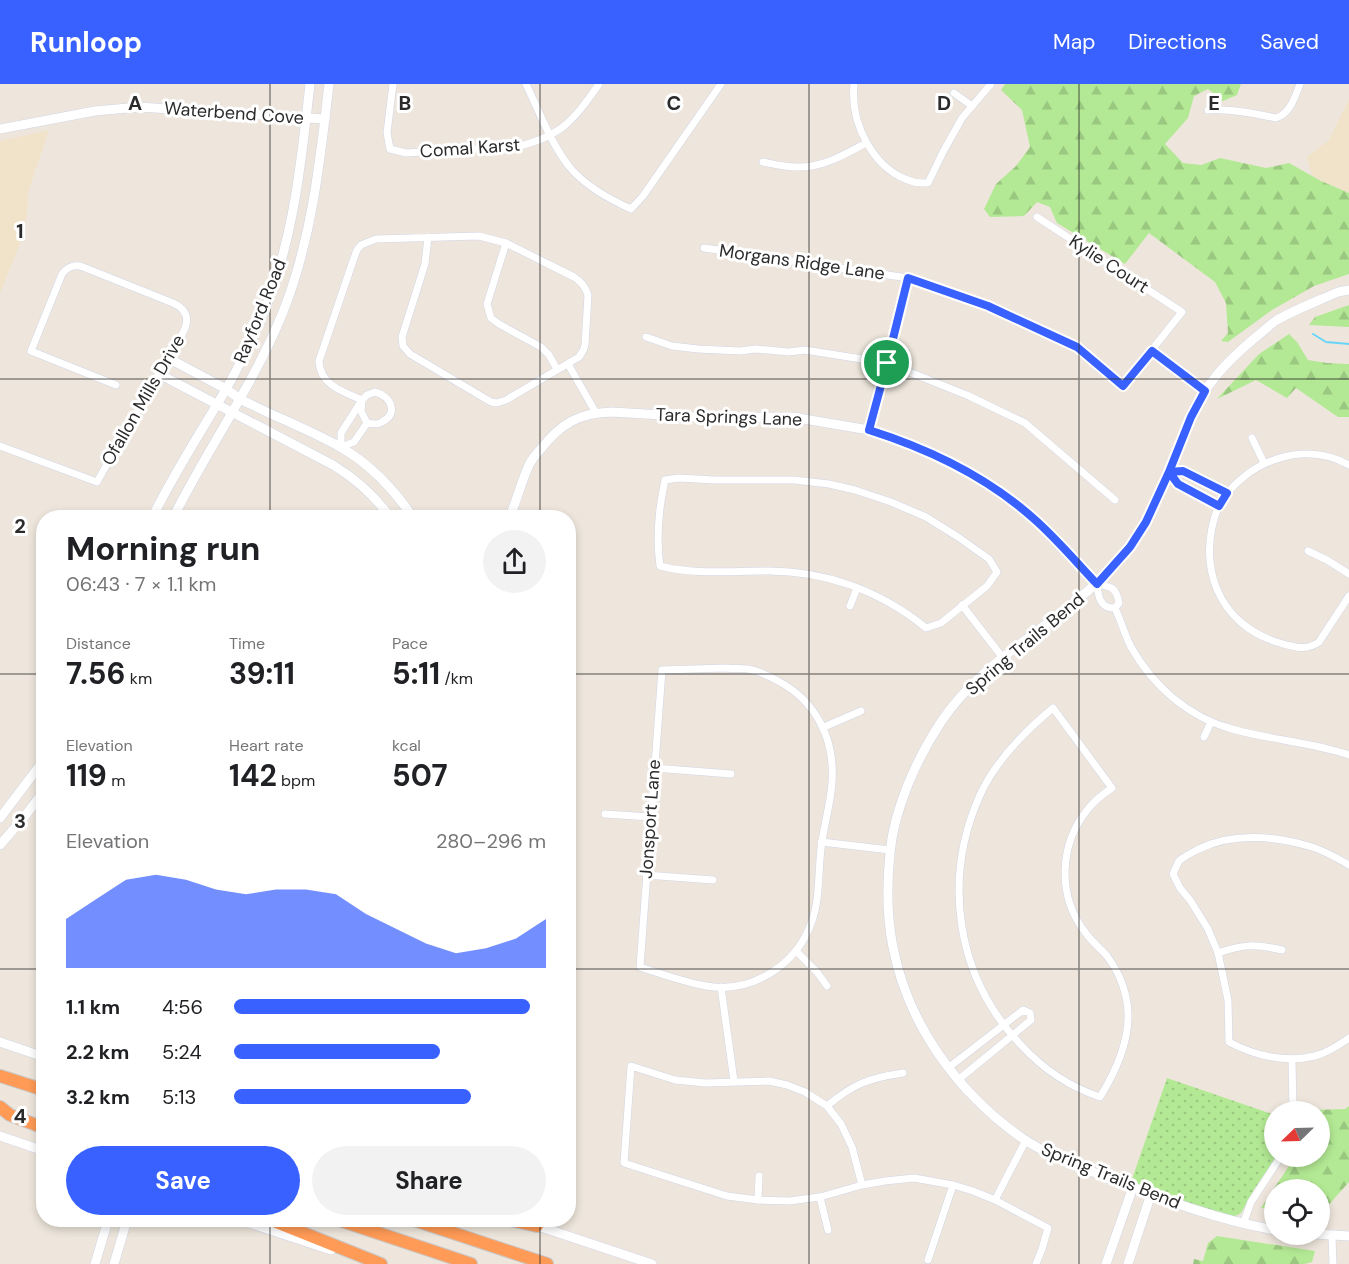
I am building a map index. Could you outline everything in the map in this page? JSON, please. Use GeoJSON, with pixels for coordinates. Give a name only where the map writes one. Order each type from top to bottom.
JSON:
{"type":"FeatureCollection","features":[{"type":"Feature","properties":{"kind":"highway"},"geometry":{"type":"LineString","coordinates":[[0,1076],[36,1087]]}},
{"type":"Feature","properties":{"kind":"highway"},"geometry":{"type":"LineString","coordinates":[[0,1106],[36,1117]]}},
{"type":"Feature","properties":{"kind":"highway"},"geometry":{"type":"LineString","coordinates":[[0,1106],[10,1114],[36,1125]]}},
{"type":"Feature","properties":{"kind":"highway"},"geometry":{"type":"LineString","coordinates":[[288,1227],[381,1264]]}},
{"type":"Feature","properties":{"kind":"highway"},"geometry":{"type":"LineString","coordinates":[[360,1227],[471,1264]]}},
{"type":"Feature","properties":{"kind":"highway"},"geometry":{"type":"LineString","coordinates":[[435,1227],[547,1264]]}},
{"type":"Feature","properties":{"kind":"street","name":"Rayford Road"},"geometry":{"type":"LineString","coordinates":[[156,510],[226,389],[253,337],[269,297],[278,272],[296,200],[310,84]]}},
{"type":"Feature","properties":{"kind":"street","name":"Rayford Road"},"geometry":{"type":"LineString","coordinates":[[177,510],[240,399],[276,328],[296,275],[312,211],[329,84]]}},
{"type":"Feature","properties":{"kind":"street","name":"Comal Karst"},"geometry":{"type":"LineString","coordinates":[[393,84],[387,133],[390,149],[406,153],[516,147],[532,143],[551,135],[576,116],[599,84]]}},
{"type":"Feature","properties":{"kind":"street"},"geometry":{"type":"LineString","coordinates":[[526,84],[560,154],[573,171],[585,182],[631,209],[643,196],[721,84]]}},
{"type":"Feature","properties":{"kind":"street"},"geometry":{"type":"LineString","coordinates":[[854,84],[853,104],[866,143],[889,169],[913,182],[928,183],[950,137],[962,118],[991,84]]}},
{"type":"Feature","properties":{"kind":"street"},"geometry":{"type":"LineString","coordinates":[[1208,110],[1228,109],[1276,118],[1289,108],[1300,84]]}},
{"type":"Feature","properties":{"kind":"street"},"geometry":{"type":"LineString","coordinates":[[954,93],[972,106]]}},
{"type":"Feature","properties":{"kind":"street","name":"Waterbend Cove"},"geometry":{"type":"LineString","coordinates":[[0,129],[95,111],[139,107],[325,119]]}},
{"type":"Feature","properties":{"kind":"street"},"geometry":{"type":"LineString","coordinates":[[763,162],[795,167],[818,165],[835,160],[866,143]]}},
{"type":"Feature","properties":{"kind":"street","name":"Kylie Court"},"geometry":{"type":"LineString","coordinates":[[1037,217],[1182,312],[1152,351]]}},
{"type":"Feature","properties":{"kind":"street"},"geometry":{"type":"LineString","coordinates":[[362,400],[334,388],[322,375],[319,362],[357,250],[362,245],[376,239],[428,237],[479,236],[506,243],[574,277],[586,288],[588,301],[583,351],[579,357],[568,364],[497,403],[491,402],[410,354],[403,346],[402,337],[425,264],[428,237]]}},
{"type":"Feature","properties":{"kind":"street"},"geometry":{"type":"LineString","coordinates":[[506,243],[487,304],[491,318],[541,347],[557,369]]}},
{"type":"Feature","properties":{"kind":"street","name":"Morgans Ridge Lane"},"geometry":{"type":"LineString","coordinates":[[704,248],[908,278],[988,306],[1077,347],[1123,386],[1152,351]]}},
{"type":"Feature","properties":{"kind":"street","name":"Ofallon Mills Drive"},"geometry":{"type":"LineString","coordinates":[[0,446],[97,482],[186,325],[186,317],[181,308],[173,303],[83,267],[75,266],[64,271],[59,280],[31,351],[117,386]]}},
{"type":"Feature","properties":{"kind":"street"},"geometry":{"type":"LineString","coordinates":[[869,430],[908,278]]}},
{"type":"Feature","properties":{"kind":"street","name":"Spring Trails Bend"},"geometry":{"type":"LineString","coordinates":[[1264,1228],[1212,1216],[1062,1160],[1026,1140],[999,1121],[971,1095],[930,1042],[906,995],[892,947],[888,901],[890,850],[898,815],[915,766],[942,720],[967,690],[1003,658],[1097,584],[1130,547],[1146,522],[1191,417],[1205,391],[1232,357],[1275,321],[1338,292],[1349,290]]}},
{"type":"Feature","properties":{"kind":"street"},"geometry":{"type":"LineString","coordinates":[[646,337],[672,346],[698,349],[740,351],[756,349],[789,352],[805,350],[887,363],[969,396],[1025,423],[1115,500]]}},
{"type":"Feature","properties":{"kind":"street"},"geometry":{"type":"LineString","coordinates":[[1152,351],[1205,391]]}},
{"type":"Feature","properties":{"kind":"street"},"geometry":{"type":"LineString","coordinates":[[168,358],[240,399],[341,447],[383,481],[407,510]]}},
{"type":"Feature","properties":{"kind":"street"},"geometry":{"type":"LineString","coordinates":[[568,364],[596,412]]}},
{"type":"Feature","properties":{"kind":"street"},"geometry":{"type":"LineString","coordinates":[[159,374],[353,477],[385,510]]}},
{"type":"Feature","properties":{"kind":"street"},"geometry":{"type":"LineString","coordinates":[[333,465],[341,447],[341,434],[362,400],[375,392],[383,394],[389,400],[391,408],[389,416],[384,422],[367,423]]}},
{"type":"Feature","properties":{"kind":"street"},"geometry":{"type":"LineString","coordinates":[[362,400],[361,411],[367,423]]}},
{"type":"Feature","properties":{"kind":"street","name":"Tara Springs Lane"},"geometry":{"type":"LineString","coordinates":[[512,510],[530,462],[548,440],[569,422],[596,412],[712,418],[792,417],[869,430],[898,439],[949,461],[994,487],[1034,519],[1097,584]]}},
{"type":"Feature","properties":{"kind":"street"},"geometry":{"type":"LineString","coordinates":[[341,447],[354,442],[367,423]]}},
{"type":"Feature","properties":{"kind":"street"},"geometry":{"type":"LineString","coordinates":[[1252,438],[1264,463]]}},
{"type":"Feature","properties":{"kind":"street"},"geometry":{"type":"LineString","coordinates":[[1349,465],[1325,456],[1304,454],[1289,455],[1253,469],[1227,493],[1219,506],[1210,536],[1209,553],[1211,571],[1227,608],[1257,635],[1289,646],[1313,647],[1319,642],[1349,596]]}},
{"type":"Feature","properties":{"kind":"street"},"geometry":{"type":"LineString","coordinates":[[1169,472],[1183,471],[1227,493]]}},
{"type":"Feature","properties":{"kind":"street"},"geometry":{"type":"LineString","coordinates":[[1169,472],[1178,484],[1219,506]]}},
{"type":"Feature","properties":{"kind":"street"},"geometry":{"type":"LineString","coordinates":[[679,478],[794,480],[855,490],[926,517],[989,559],[998,572],[987,586],[941,623],[926,628],[899,607],[857,588],[821,576],[799,572],[718,572],[660,566],[658,551],[665,480],[679,478]]}},
{"type":"Feature","properties":{"kind":"street"},"geometry":{"type":"LineString","coordinates":[[1198,495],[1205,482]]}},
{"type":"Feature","properties":{"kind":"street"},"geometry":{"type":"LineString","coordinates":[[1308,551],[1349,574]]}},
{"type":"Feature","properties":{"kind":"street"},"geometry":{"type":"LineString","coordinates":[[1097,584],[1112,587],[1118,594],[1119,603],[1115,608],[1109,609],[1103,605],[1098,598],[1097,584]]}},
{"type":"Feature","properties":{"kind":"street"},"geometry":{"type":"LineString","coordinates":[[850,606],[857,588]]}},
{"type":"Feature","properties":{"kind":"street"},"geometry":{"type":"LineString","coordinates":[[962,605],[1003,658]]}},
{"type":"Feature","properties":{"kind":"street"},"geometry":{"type":"LineString","coordinates":[[1115,608],[1130,645],[1143,666],[1158,685],[1191,711],[1211,722],[1232,729],[1349,754]]}},
{"type":"Feature","properties":{"kind":"street","name":"Jonsport Lane"},"geometry":{"type":"LineString","coordinates":[[721,987],[706,986],[640,967],[662,670],[749,669],[768,675],[791,688],[808,704],[824,727]]}},
{"type":"Feature","properties":{"kind":"street"},"geometry":{"type":"LineString","coordinates":[[1053,708],[1112,788],[1096,800],[1077,824],[1069,842],[1065,860],[1065,879],[1068,897],[1075,916],[1085,932],[1108,957],[1120,976],[1126,999],[1128,1024],[1124,1046],[1110,1081],[1100,1097],[1084,1092],[1051,1072],[1030,1055],[1003,1025],[981,988],[970,962],[963,933],[959,895],[963,849],[977,802],[996,767],[1015,742],[1053,708]]}},
{"type":"Feature","properties":{"kind":"street"},"geometry":{"type":"LineString","coordinates":[[734,1081],[721,987],[743,985],[772,973],[797,952],[807,936],[816,904],[821,842],[832,785],[833,769],[824,727],[861,711]]}},
{"type":"Feature","properties":{"kind":"street"},"geometry":{"type":"LineString","coordinates":[[1204,737],[1211,722]]}},
{"type":"Feature","properties":{"kind":"street"},"geometry":{"type":"LineString","coordinates":[[654,768],[731,774]]}},
{"type":"Feature","properties":{"kind":"street"},"geometry":{"type":"LineString","coordinates":[[0,818],[36,771]]}},
{"type":"Feature","properties":{"kind":"street"},"geometry":{"type":"LineString","coordinates":[[0,846],[36,802]]}},
{"type":"Feature","properties":{"kind":"street"},"geometry":{"type":"LineString","coordinates":[[605,814],[650,818]]}},
{"type":"Feature","properties":{"kind":"street"},"geometry":{"type":"LineString","coordinates":[[1349,865],[1312,847],[1279,839],[1243,837],[1216,842],[1191,853],[1179,862],[1173,874],[1208,929],[1218,952],[1228,1000],[1229,1042],[1254,1053],[1274,1058],[1292,1059],[1317,1055],[1349,1038]]}},
{"type":"Feature","properties":{"kind":"street"},"geometry":{"type":"LineString","coordinates":[[821,842],[890,850]]}},
{"type":"Feature","properties":{"kind":"street"},"geometry":{"type":"LineString","coordinates":[[646,875],[713,880]]}},
{"type":"Feature","properties":{"kind":"street"},"geometry":{"type":"LineString","coordinates":[[1218,952],[1240,946],[1263,946],[1282,950]]}},
{"type":"Feature","properties":{"kind":"street"},"geometry":{"type":"LineString","coordinates":[[797,952],[827,986]]}},
{"type":"Feature","properties":{"kind":"street"},"geometry":{"type":"LineString","coordinates":[[948,1068],[1023,1010],[1030,1013],[1031,1020],[958,1080]]}},
{"type":"Feature","properties":{"kind":"street"},"geometry":{"type":"LineString","coordinates":[[0,1042],[36,1054]]}},
{"type":"Feature","properties":{"kind":"street"},"geometry":{"type":"LineString","coordinates":[[1292,1059],[1293,1101]]}},
{"type":"Feature","properties":{"kind":"street"},"geometry":{"type":"LineString","coordinates":[[862,1185],[852,1147],[841,1124],[827,1106],[805,1092],[770,1081],[705,1083],[675,1080],[631,1065],[624,1163],[727,1196],[758,1200],[789,1201],[820,1197],[862,1185],[914,1178],[953,1185],[995,1200],[1048,1228],[1036,1264]]}},
{"type":"Feature","properties":{"kind":"street"},"geometry":{"type":"LineString","coordinates":[[827,1106],[844,1092],[863,1082],[880,1076],[903,1073]]}},
{"type":"Feature","properties":{"kind":"street"},"geometry":{"type":"LineString","coordinates":[[0,1136],[36,1148]]}},
{"type":"Feature","properties":{"kind":"street"},"geometry":{"type":"LineString","coordinates":[[995,1200],[1026,1140]]}},
{"type":"Feature","properties":{"kind":"street"},"geometry":{"type":"LineString","coordinates":[[1243,1224],[1251,1202],[1274,1167]]}},
{"type":"Feature","properties":{"kind":"street"},"geometry":{"type":"LineString","coordinates":[[758,1200],[759,1176]]}},
{"type":"Feature","properties":{"kind":"street"},"geometry":{"type":"LineString","coordinates":[[928,1260],[953,1185]]}},
{"type":"Feature","properties":{"kind":"street"},"geometry":{"type":"LineString","coordinates":[[1106,1264],[1133,1187]]}},
{"type":"Feature","properties":{"kind":"street"},"geometry":{"type":"LineString","coordinates":[[1128,1264],[1152,1194]]}},
{"type":"Feature","properties":{"kind":"street"},"geometry":{"type":"LineString","coordinates":[[820,1197],[828,1230]]}},
{"type":"Feature","properties":{"kind":"street"},"geometry":{"type":"LineString","coordinates":[[95,1264],[106,1227]]}},
{"type":"Feature","properties":{"kind":"street"},"geometry":{"type":"LineString","coordinates":[[114,1264],[126,1227]]}},
{"type":"Feature","properties":{"kind":"street"},"geometry":{"type":"LineString","coordinates":[[261,1227],[374,1264]]}},
{"type":"Feature","properties":{"kind":"street"},"geometry":{"type":"LineString","coordinates":[[540,1227],[652,1264]]}},
{"type":"Feature","properties":{"kind":"street"},"geometry":{"type":"LineString","coordinates":[[1333,1264],[1332,1236],[1349,1236]]}},
{"type":"Feature","properties":{"kind":"shaded area"},"geometry":{"type":"Polygon","coordinates":[[[1349,99],[1349,193],[1312,175],[1307,157],[1329,140],[1349,99]]]}},
{"type":"Feature","properties":{"kind":"shaded area"},"geometry":{"type":"Polygon","coordinates":[[[49,130],[29,189],[25,231],[0,293],[0,141],[49,130]]]}},
{"type":"Feature","properties":{"kind":"green space"},"geometry":{"type":"Polygon","coordinates":[[[1005,84],[1241,84],[1237,95],[1223,101],[1208,89],[1194,96],[1188,118],[1165,144],[1183,163],[1201,165],[1220,158],[1266,168],[1289,163],[1349,193],[1349,274],[1314,286],[1272,310],[1228,342],[1221,341],[1228,333],[1226,303],[1215,282],[1149,233],[1125,264],[1057,223],[1050,207],[1037,202],[1024,216],[990,217],[984,209],[996,184],[1016,166],[1030,147],[1022,110],[1001,90],[1005,84]]]}},
{"type":"Feature","properties":{"kind":"green space"},"geometry":{"type":"Polygon","coordinates":[[[1349,305],[1349,327],[1309,325],[1315,317],[1349,305]]]}},
{"type":"Feature","properties":{"kind":"green space"},"geometry":{"type":"Polygon","coordinates":[[[1289,334],[1308,360],[1349,364],[1349,417],[1338,417],[1296,388],[1287,398],[1256,380],[1217,399],[1259,354],[1289,334]]]}},
{"type":"Feature","properties":{"kind":"green space"},"geometry":{"type":"Polygon","coordinates":[[[1167,1078],[1264,1111],[1264,1167],[1269,1167],[1241,1213],[1233,1217],[1131,1182],[1167,1078]]]}},
{"type":"Feature","properties":{"kind":"green space"},"geometry":{"type":"Polygon","coordinates":[[[1349,1106],[1349,1182],[1330,1203],[1330,1179],[1280,1179],[1288,1167],[1330,1167],[1330,1109],[1345,1109],[1349,1106]]]}},
{"type":"Feature","properties":{"kind":"green space"},"geometry":{"type":"Polygon","coordinates":[[[1217,1236],[1315,1251],[1312,1262],[1304,1264],[1193,1264],[1194,1259],[1203,1261],[1208,1243],[1217,1236]]]}},
{"type":"Feature","properties":{"kind":"waterway"},"geometry":{"type":"LineString","coordinates":[[1313,334],[1326,342],[1349,344]]}},
{"type":"Feature","properties":{"kind":"route"},"geometry":{"type":"LineString","coordinates":[[887,363],[869,430],[926,450],[994,487],[1034,519],[1097,584],[1130,547],[1146,522],[1169,472],[1183,471],[1227,493],[1219,506],[1178,484],[1169,472],[1191,417],[1205,391],[1152,351],[1123,386],[1077,347],[988,306],[908,278],[887,363]]}}]}
